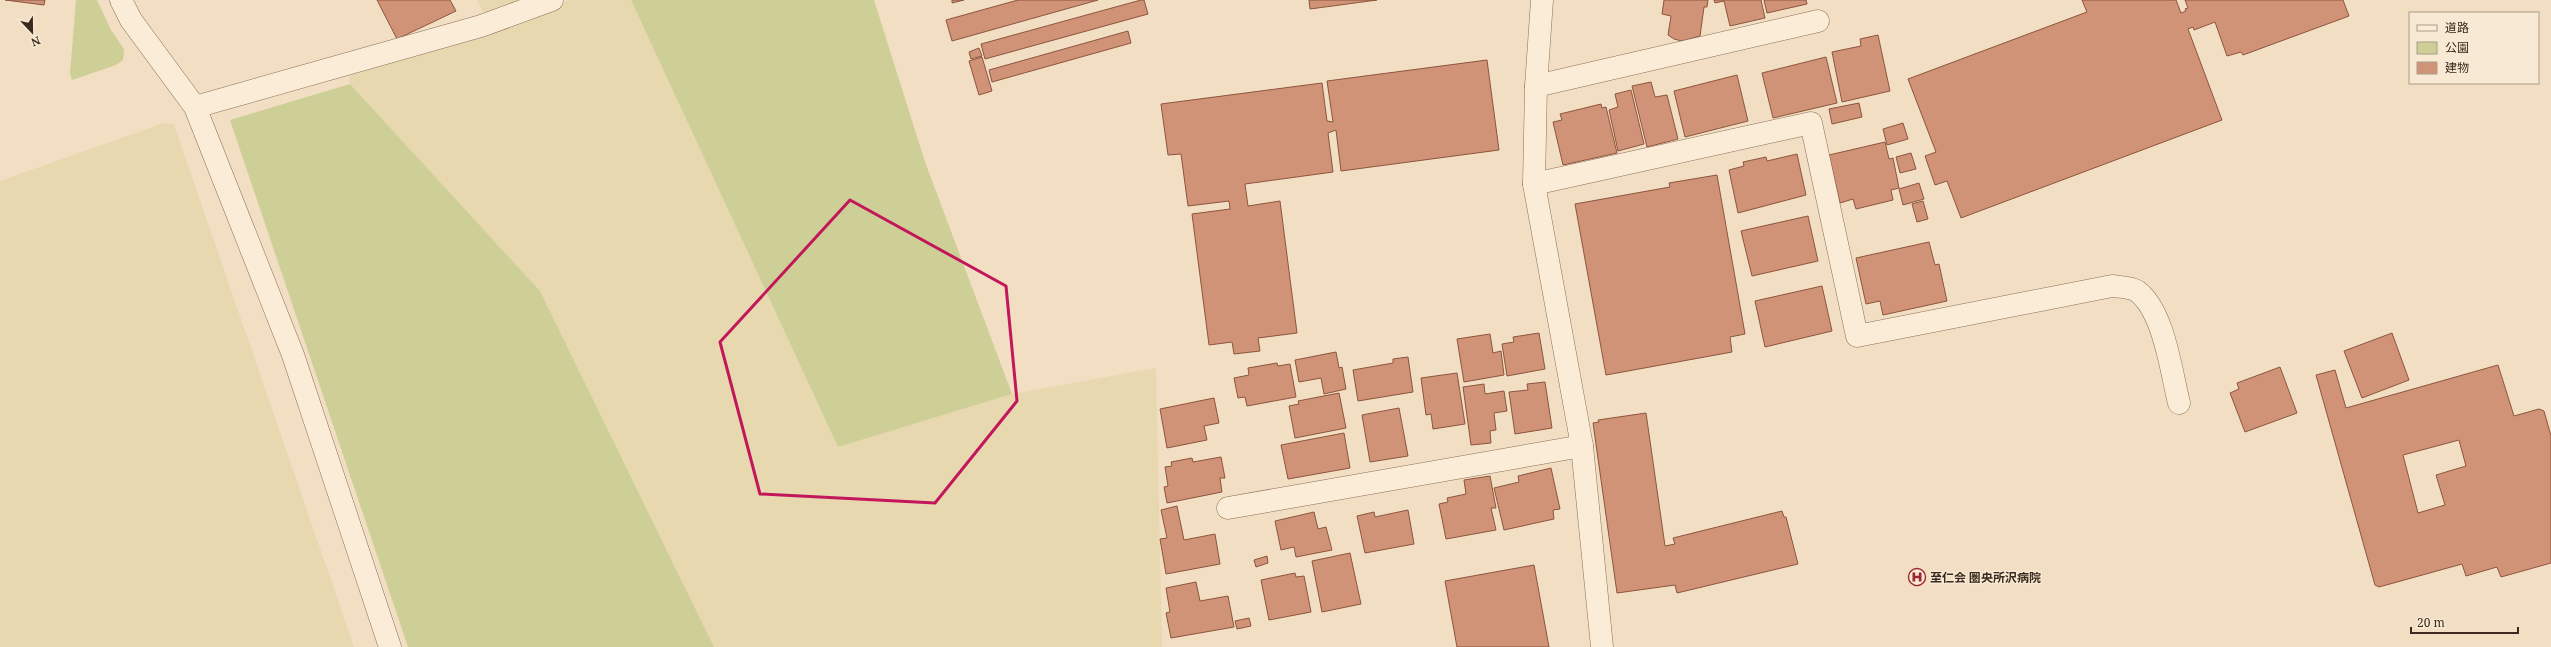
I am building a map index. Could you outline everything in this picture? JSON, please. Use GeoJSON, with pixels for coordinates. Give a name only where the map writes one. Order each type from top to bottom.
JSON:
{"type":"FeatureCollection","features":[{"type":"Feature","properties":{"kind":"street"},"geometry":{"type":"LineString","coordinates":[[121,0],[131,20],[195,107],[293,355],[390,647]]}},
{"type":"Feature","properties":{"kind":"street"},"geometry":{"type":"LineString","coordinates":[[195,107],[481,26],[552,0]]}},
{"type":"Feature","properties":{"kind":"street"},"geometry":{"type":"LineString","coordinates":[[1542,0],[1536,86],[1534,184],[1582,446],[1602,647]]}},
{"type":"Feature","properties":{"kind":"street"},"geometry":{"type":"LineString","coordinates":[[1536,86],[1818,21]]}},
{"type":"Feature","properties":{"kind":"street"},"geometry":{"type":"LineString","coordinates":[[1534,184],[1811,123],[1857,336],[2112,286],[2136,290],[2152,307],[2179,403]]}},
{"type":"Feature","properties":{"kind":"street"},"geometry":{"type":"LineString","coordinates":[[1228,508],[1582,446]]}},
{"type":"Feature","properties":{"kind":"highlighted area"},"geometry":{"type":"Polygon","coordinates":[[[850,200],[1006,286],[1017,401],[935,503],[760,494],[720,342],[850,200]]]}},
{"type":"Feature","properties":{"kind":"shaded area"},"geometry":{"type":"Polygon","coordinates":[[[477,0],[533,0],[486,17],[477,0]]]}},
{"type":"Feature","properties":{"kind":"shaded area"},"geometry":{"type":"Polygon","coordinates":[[[569,0],[631,0],[838,447],[1012,394],[1156,368],[1162,647],[714,647],[540,291],[350,84],[349,76],[484,33],[569,0]]]}},
{"type":"Feature","properties":{"kind":"shaded area"},"geometry":{"type":"Polygon","coordinates":[[[164,123],[174,125],[354,647],[0,647],[0,181],[164,123]]]}},
{"type":"Feature","properties":{"kind":"green space"},"geometry":{"type":"Polygon","coordinates":[[[76,0],[97,0],[111,30],[124,49],[123,60],[116,65],[72,80],[70,73],[76,0]]]}},
{"type":"Feature","properties":{"kind":"green space"},"geometry":{"type":"Polygon","coordinates":[[[631,0],[874,0],[925,162],[1012,394],[838,447],[631,0]]]}},
{"type":"Feature","properties":{"kind":"green space"},"geometry":{"type":"Polygon","coordinates":[[[350,84],[540,291],[714,647],[408,647],[230,120],[350,84]]]}},
{"type":"Feature","properties":{"kind":"building"},"geometry":{"type":"Polygon","coordinates":[[[5,0],[45,0],[44,5],[5,0]]]}},
{"type":"Feature","properties":{"kind":"building"},"geometry":{"type":"Polygon","coordinates":[[[377,0],[450,0],[456,11],[397,39],[377,0]]]}},
{"type":"Feature","properties":{"kind":"building"},"geometry":{"type":"Polygon","coordinates":[[[952,0],[964,0],[952,3],[952,0]]]}},
{"type":"Feature","properties":{"kind":"building"},"geometry":{"type":"Polygon","coordinates":[[[1018,0],[1098,0],[952,41],[946,20],[1018,0]]]}},
{"type":"Feature","properties":{"kind":"building"},"geometry":{"type":"Polygon","coordinates":[[[1144,0],[1148,14],[985,59],[981,44],[1144,0]]]}},
{"type":"Feature","properties":{"kind":"building"},"geometry":{"type":"Polygon","coordinates":[[[1309,0],[1377,0],[1310,9],[1309,0]]]}},
{"type":"Feature","properties":{"kind":"building"},"geometry":{"type":"Polygon","coordinates":[[[1664,0],[1708,0],[1707,7],[1704,7],[1700,36],[1682,41],[1674,39],[1668,35],[1671,16],[1662,14],[1664,0]]]}},
{"type":"Feature","properties":{"kind":"building"},"geometry":{"type":"Polygon","coordinates":[[[1714,0],[1761,0],[1765,18],[1730,26],[1724,1],[1715,3],[1714,0]]]}},
{"type":"Feature","properties":{"kind":"building"},"geometry":{"type":"Polygon","coordinates":[[[1764,0],[1806,0],[1807,4],[1767,13],[1764,0]]]}},
{"type":"Feature","properties":{"kind":"building"},"geometry":{"type":"Polygon","coordinates":[[[2082,0],[2176,0],[2181,13],[2186,11],[2185,9],[2188,8],[2185,0],[2343,0],[2349,16],[2243,55],[2241,52],[2227,56],[2215,22],[2194,30],[2193,27],[2188,29],[2222,120],[1961,218],[1947,181],[1935,185],[1925,156],[1936,152],[1908,79],[2087,12],[2082,0]]]}},
{"type":"Feature","properties":{"kind":"building"},"geometry":{"type":"Polygon","coordinates":[[[1128,31],[1131,43],[992,82],[989,70],[1128,31]]]}},
{"type":"Feature","properties":{"kind":"building"},"geometry":{"type":"Polygon","coordinates":[[[1878,35],[1890,91],[1842,102],[1832,52],[1861,46],[1860,39],[1878,35]]]}},
{"type":"Feature","properties":{"kind":"building"},"geometry":{"type":"Polygon","coordinates":[[[979,48],[982,56],[971,59],[969,52],[979,48]]]}},
{"type":"Feature","properties":{"kind":"building"},"geometry":{"type":"Polygon","coordinates":[[[982,57],[992,91],[979,95],[969,61],[982,57]]]}},
{"type":"Feature","properties":{"kind":"building"},"geometry":{"type":"Polygon","coordinates":[[[1826,57],[1837,103],[1773,118],[1762,73],[1826,57]]]}},
{"type":"Feature","properties":{"kind":"building"},"geometry":{"type":"Polygon","coordinates":[[[1487,60],[1499,150],[1341,171],[1336,130],[1328,133],[1333,172],[1245,184],[1248,206],[1280,201],[1297,333],[1258,338],[1260,351],[1234,354],[1232,342],[1209,345],[1192,214],[1230,209],[1229,201],[1188,206],[1181,154],[1168,155],[1161,104],[1322,83],[1327,121],[1333,122],[1327,81],[1487,60]]]}},
{"type":"Feature","properties":{"kind":"building"},"geometry":{"type":"Polygon","coordinates":[[[1737,75],[1748,121],[1685,137],[1674,91],[1737,75]]]}},
{"type":"Feature","properties":{"kind":"building"},"geometry":{"type":"Polygon","coordinates":[[[1651,82],[1655,97],[1667,95],[1678,139],[1647,147],[1632,86],[1651,82]]]}},
{"type":"Feature","properties":{"kind":"building"},"geometry":{"type":"Polygon","coordinates":[[[1631,90],[1644,144],[1618,151],[1609,110],[1618,107],[1615,94],[1631,90]]]}},
{"type":"Feature","properties":{"kind":"building"},"geometry":{"type":"Polygon","coordinates":[[[1859,103],[1862,117],[1832,124],[1829,109],[1859,103]]]}},
{"type":"Feature","properties":{"kind":"building"},"geometry":{"type":"Polygon","coordinates":[[[1601,104],[1602,108],[1606,107],[1617,153],[1563,165],[1553,122],[1562,120],[1560,114],[1601,104]]]}},
{"type":"Feature","properties":{"kind":"building"},"geometry":{"type":"Polygon","coordinates":[[[1903,123],[1908,139],[1887,145],[1883,129],[1903,123]]]}},
{"type":"Feature","properties":{"kind":"building"},"geometry":{"type":"Polygon","coordinates":[[[1885,142],[1889,159],[1893,158],[1899,188],[1891,190],[1893,200],[1856,209],[1853,199],[1840,203],[1829,155],[1885,142]]]}},
{"type":"Feature","properties":{"kind":"building"},"geometry":{"type":"Polygon","coordinates":[[[1911,153],[1916,169],[1900,173],[1896,157],[1911,153]]]}},
{"type":"Feature","properties":{"kind":"building"},"geometry":{"type":"Polygon","coordinates":[[[1797,154],[1806,195],[1738,213],[1729,170],[1744,166],[1743,162],[1766,157],[1767,161],[1797,154]]]}},
{"type":"Feature","properties":{"kind":"building"},"geometry":{"type":"Polygon","coordinates":[[[1717,175],[1745,334],[1730,337],[1732,352],[1606,375],[1575,204],[1670,187],[1669,183],[1717,175]]]}},
{"type":"Feature","properties":{"kind":"building"},"geometry":{"type":"Polygon","coordinates":[[[1919,183],[1924,199],[1903,205],[1899,189],[1919,183]]]}},
{"type":"Feature","properties":{"kind":"building"},"geometry":{"type":"Polygon","coordinates":[[[1923,201],[1928,219],[1917,222],[1912,204],[1923,201]]]}},
{"type":"Feature","properties":{"kind":"building"},"geometry":{"type":"Polygon","coordinates":[[[1808,216],[1818,261],[1752,276],[1741,231],[1808,216]]]}},
{"type":"Feature","properties":{"kind":"building"},"geometry":{"type":"Polygon","coordinates":[[[1929,242],[1935,265],[1939,264],[1947,301],[1883,315],[1880,301],[1866,304],[1856,258],[1929,242]]]}},
{"type":"Feature","properties":{"kind":"building"},"geometry":{"type":"Polygon","coordinates":[[[1822,286],[1832,331],[1765,347],[1755,301],[1822,286]]]}},
{"type":"Feature","properties":{"kind":"building"},"geometry":{"type":"Polygon","coordinates":[[[1539,333],[1545,369],[1507,376],[1502,344],[1514,342],[1513,337],[1539,333]]]}},
{"type":"Feature","properties":{"kind":"building"},"geometry":{"type":"Polygon","coordinates":[[[2392,333],[2409,380],[2362,398],[2344,351],[2392,333]]]}},
{"type":"Feature","properties":{"kind":"building"},"geometry":{"type":"Polygon","coordinates":[[[1490,334],[1493,353],[1501,351],[1504,375],[1464,382],[1457,339],[1490,334]]]}},
{"type":"Feature","properties":{"kind":"building"},"geometry":{"type":"Polygon","coordinates":[[[1336,352],[1339,368],[1342,367],[1346,389],[1324,394],[1321,378],[1299,382],[1295,360],[1336,352]]]}},
{"type":"Feature","properties":{"kind":"building"},"geometry":{"type":"Polygon","coordinates":[[[1408,357],[1413,392],[1358,401],[1353,370],[1393,363],[1393,359],[1408,357]]]}},
{"type":"Feature","properties":{"kind":"building"},"geometry":{"type":"Polygon","coordinates":[[[1277,363],[1278,366],[1290,364],[1296,397],[1247,406],[1245,397],[1238,398],[1234,378],[1249,375],[1248,368],[1277,363]]]}},
{"type":"Feature","properties":{"kind":"building"},"geometry":{"type":"Polygon","coordinates":[[[2498,365],[2514,416],[2539,409],[2544,411],[2551,436],[2551,563],[2501,577],[2497,567],[2466,576],[2462,564],[2379,587],[2375,585],[2316,375],[2335,370],[2346,408],[2498,365]],[[2459,440],[2403,455],[2418,513],[2445,505],[2436,475],[2466,466],[2459,440]]]}},
{"type":"Feature","properties":{"kind":"building"},"geometry":{"type":"Polygon","coordinates":[[[2280,367],[2297,413],[2245,432],[2230,393],[2239,389],[2237,383],[2280,367]]]}},
{"type":"Feature","properties":{"kind":"building"},"geometry":{"type":"Polygon","coordinates":[[[1457,373],[1465,424],[1433,429],[1431,414],[1426,415],[1421,378],[1457,373]]]}},
{"type":"Feature","properties":{"kind":"building"},"geometry":{"type":"Polygon","coordinates":[[[1545,382],[1552,428],[1515,434],[1509,392],[1528,390],[1527,384],[1545,382]]]}},
{"type":"Feature","properties":{"kind":"building"},"geometry":{"type":"Polygon","coordinates":[[[1484,384],[1485,394],[1504,391],[1507,411],[1494,413],[1496,430],[1490,431],[1491,443],[1471,445],[1463,387],[1484,384]]]}},
{"type":"Feature","properties":{"kind":"building"},"geometry":{"type":"Polygon","coordinates":[[[1339,393],[1346,428],[1295,438],[1289,406],[1299,404],[1298,401],[1339,393]]]}},
{"type":"Feature","properties":{"kind":"building"},"geometry":{"type":"Polygon","coordinates":[[[1214,398],[1219,423],[1204,426],[1207,440],[1167,448],[1160,409],[1214,398]]]}},
{"type":"Feature","properties":{"kind":"building"},"geometry":{"type":"Polygon","coordinates":[[[1399,408],[1408,456],[1370,462],[1362,415],[1399,408]]]}},
{"type":"Feature","properties":{"kind":"building"},"geometry":{"type":"Polygon","coordinates":[[[1646,413],[1665,546],[1675,544],[1673,538],[1782,511],[1784,517],[1786,517],[1798,564],[1677,593],[1675,585],[1617,593],[1593,423],[1599,422],[1598,420],[1646,413]]]}},
{"type":"Feature","properties":{"kind":"building"},"geometry":{"type":"Polygon","coordinates":[[[1344,433],[1350,468],[1288,479],[1281,445],[1344,433]]]}},
{"type":"Feature","properties":{"kind":"building"},"geometry":{"type":"Polygon","coordinates":[[[1221,457],[1225,478],[1220,478],[1222,492],[1167,503],[1164,487],[1168,486],[1165,467],[1172,466],[1171,462],[1192,458],[1193,462],[1221,457]]]}},
{"type":"Feature","properties":{"kind":"building"},"geometry":{"type":"Polygon","coordinates":[[[1551,468],[1560,509],[1553,510],[1554,519],[1504,530],[1494,488],[1519,482],[1518,476],[1551,468]]]}},
{"type":"Feature","properties":{"kind":"building"},"geometry":{"type":"Polygon","coordinates":[[[1490,476],[1496,508],[1491,508],[1496,530],[1446,539],[1439,504],[1448,502],[1447,498],[1466,494],[1464,480],[1490,476]]]}},
{"type":"Feature","properties":{"kind":"building"},"geometry":{"type":"Polygon","coordinates":[[[1177,506],[1184,540],[1215,534],[1220,564],[1166,574],[1160,539],[1167,538],[1161,510],[1177,506]]]}},
{"type":"Feature","properties":{"kind":"building"},"geometry":{"type":"Polygon","coordinates":[[[1408,510],[1414,544],[1365,553],[1357,516],[1374,512],[1375,517],[1408,510]]]}},
{"type":"Feature","properties":{"kind":"building"},"geometry":{"type":"Polygon","coordinates":[[[1314,512],[1318,529],[1326,527],[1332,550],[1296,557],[1294,547],[1281,550],[1275,521],[1314,512]]]}},
{"type":"Feature","properties":{"kind":"building"},"geometry":{"type":"Polygon","coordinates":[[[1350,553],[1361,604],[1322,612],[1312,561],[1350,553]]]}},
{"type":"Feature","properties":{"kind":"building"},"geometry":{"type":"Polygon","coordinates":[[[1267,556],[1268,563],[1256,567],[1254,560],[1267,556]]]}},
{"type":"Feature","properties":{"kind":"building"},"geometry":{"type":"Polygon","coordinates":[[[1534,565],[1549,647],[1457,647],[1445,581],[1534,565]]]}},
{"type":"Feature","properties":{"kind":"building"},"geometry":{"type":"Polygon","coordinates":[[[1295,573],[1296,577],[1304,576],[1311,612],[1269,620],[1261,580],[1295,573]]]}},
{"type":"Feature","properties":{"kind":"building"},"geometry":{"type":"Polygon","coordinates":[[[1196,582],[1200,601],[1228,596],[1234,627],[1171,638],[1166,613],[1170,612],[1166,588],[1196,582]]]}},
{"type":"Feature","properties":{"kind":"building"},"geometry":{"type":"Polygon","coordinates":[[[1249,618],[1251,626],[1237,629],[1235,621],[1249,618]]]}},
{"type":"Feature","properties":{"kind":"place","name":"至仁会 圏央所沢病院"},"geometry":{"type":"Point","coordinates":[1917,577]}}]}
